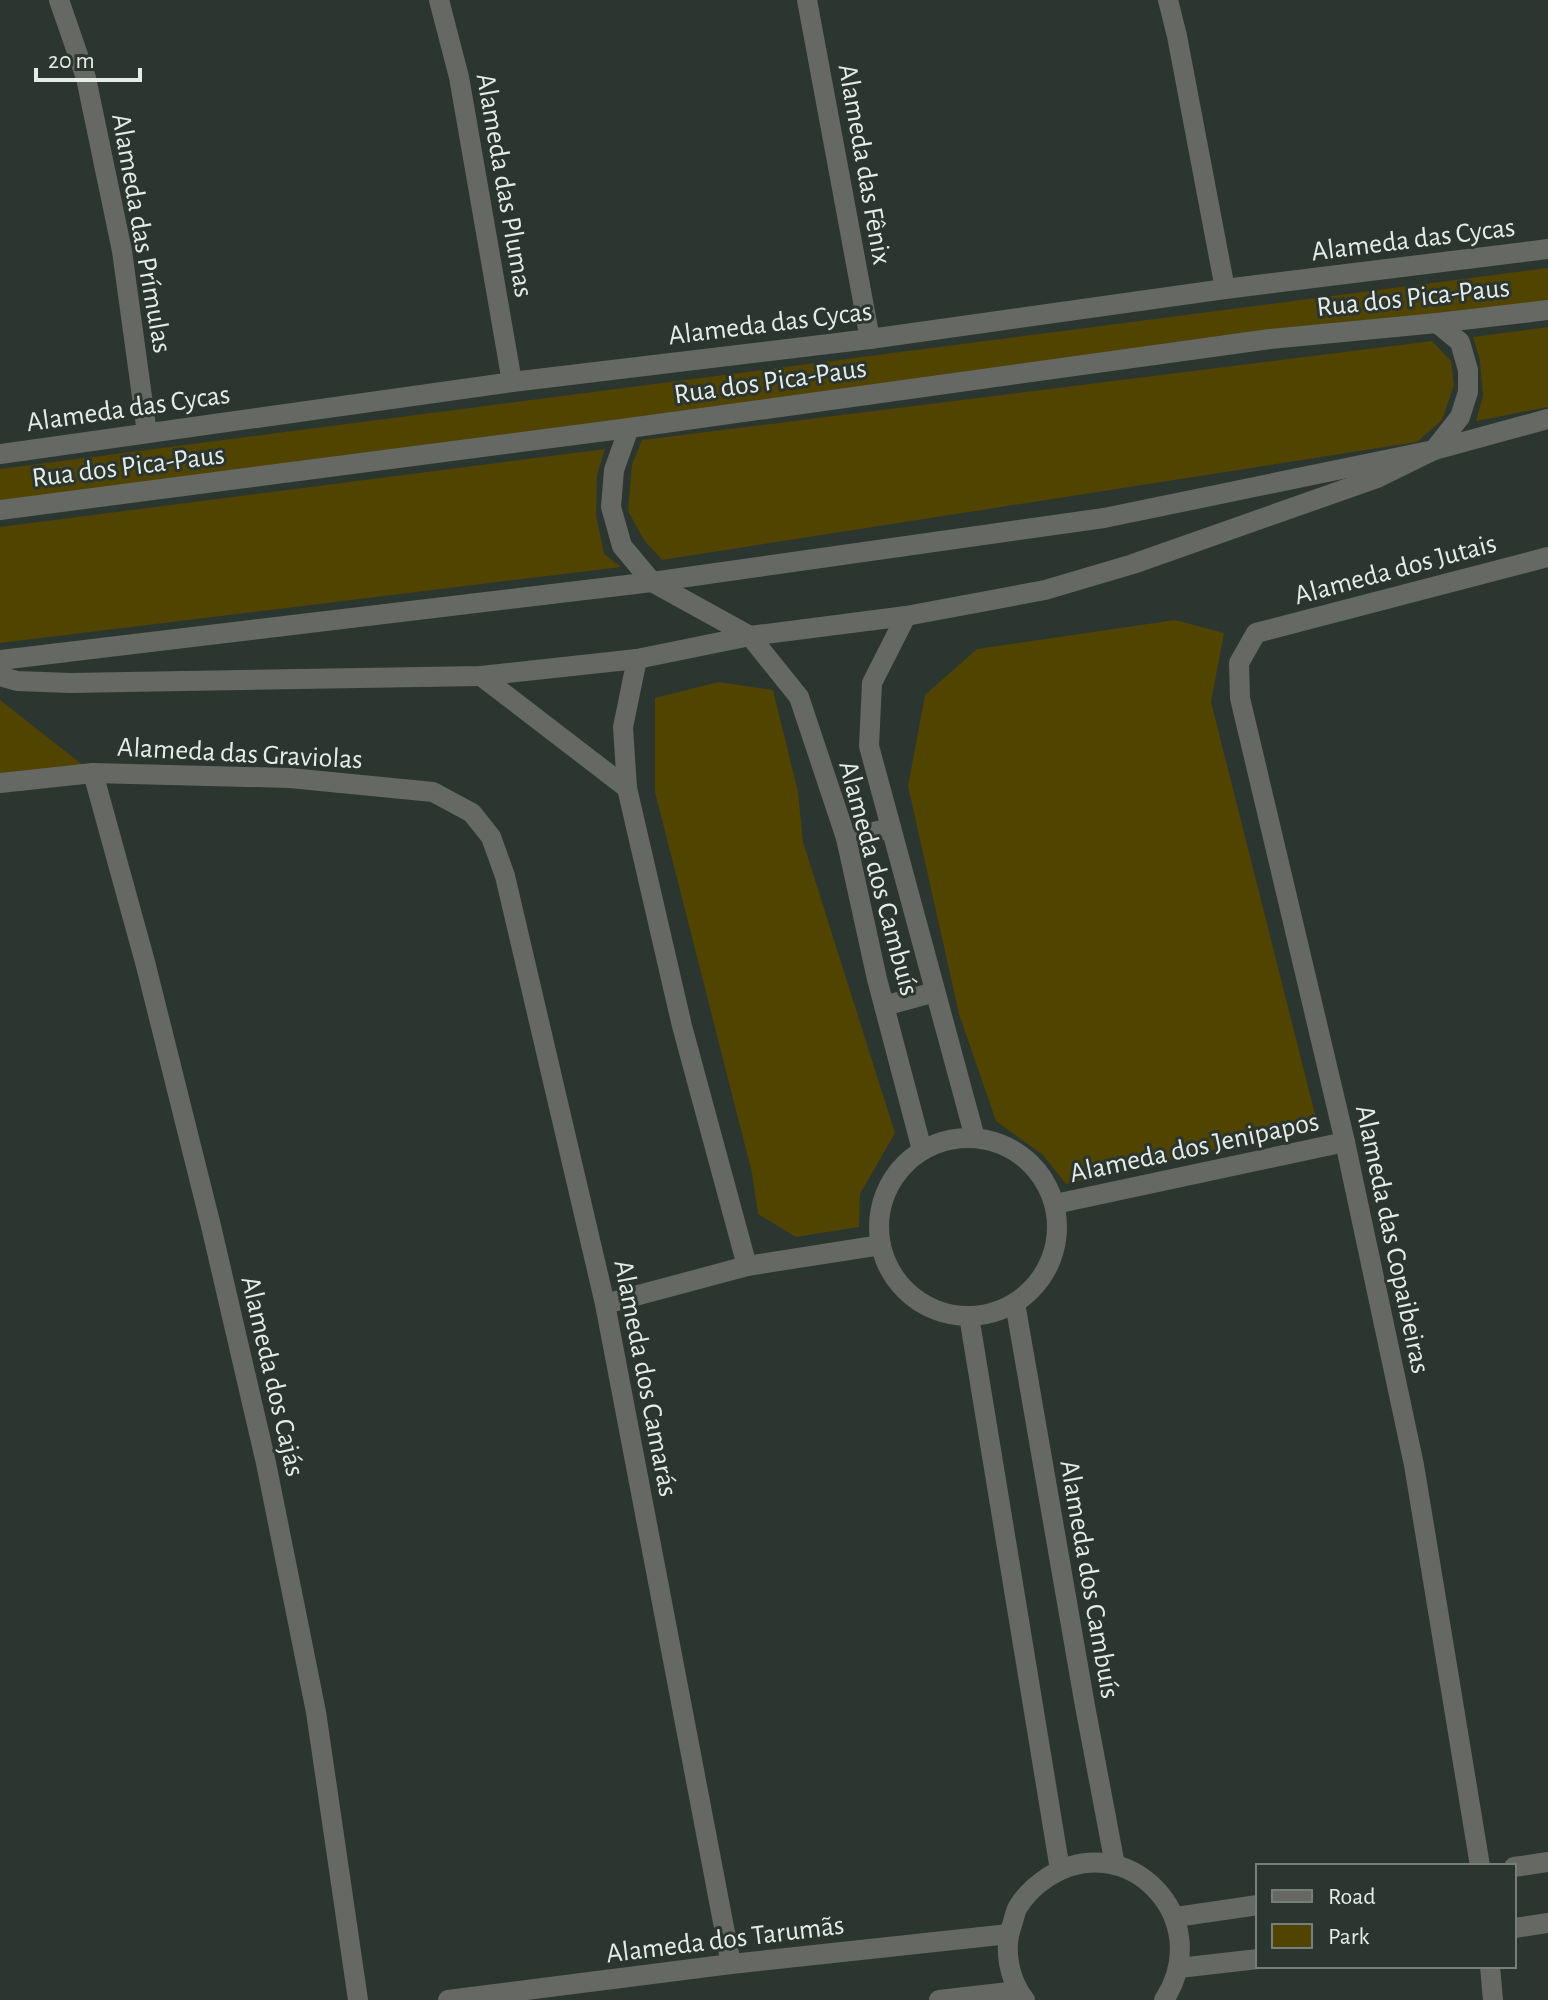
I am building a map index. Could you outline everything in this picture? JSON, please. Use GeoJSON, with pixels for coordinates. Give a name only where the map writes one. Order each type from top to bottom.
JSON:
{"type":"FeatureCollection","features":[{"type":"Feature","properties":{"kind":"street","name":"Alameda das Prímulas"},"geometry":{"type":"LineString","coordinates":[[59,0],[86,78],[122,251],[147,433]]}},
{"type":"Feature","properties":{"kind":"street","name":"Alameda das Plumas"},"geometry":{"type":"LineString","coordinates":[[439,0],[459,77],[512,382]]}},
{"type":"Feature","properties":{"kind":"street","name":"Alameda das Fênix"},"geometry":{"type":"LineString","coordinates":[[807,0],[870,339]]}},
{"type":"Feature","properties":{"kind":"street"},"geometry":{"type":"LineString","coordinates":[[1168,0],[1225,289]]}},
{"type":"Feature","properties":{"kind":"street","name":"Alameda das Cycas"},"geometry":{"type":"LineString","coordinates":[[0,454],[512,382],[870,339],[1225,289],[1548,249]]}},
{"type":"Feature","properties":{"kind":"street","name":"Rua dos Pica-Paus"},"geometry":{"type":"LineString","coordinates":[[0,510],[629,428],[1270,339],[1548,310]]}},
{"type":"Feature","properties":{"kind":"street"},"geometry":{"type":"LineString","coordinates":[[0,676],[17,681],[70,683],[481,676],[637,659],[750,636],[906,616],[1045,590],[1133,564],[1377,478],[1434,450],[1460,417],[1468,392],[1468,370],[1460,342],[1437,323]]}},
{"type":"Feature","properties":{"kind":"street"},"geometry":{"type":"LineString","coordinates":[[0,660],[652,582],[1104,518],[1434,450],[1548,419]]}},
{"type":"Feature","properties":{"kind":"street"},"geometry":{"type":"LineString","coordinates":[[629,428],[614,470],[611,507],[622,546],[652,582],[750,636]]}},
{"type":"Feature","properties":{"kind":"street","name":"Alameda dos Jutais"},"geometry":{"type":"LineString","coordinates":[[1256,633],[1548,557]]}},
{"type":"Feature","properties":{"kind":"street","name":"Alameda dos Cambuís"},"geometry":{"type":"LineString","coordinates":[[906,616],[872,683],[869,746],[975,1138]]}},
{"type":"Feature","properties":{"kind":"street","name":"Alameda das Copaibeiras"},"geometry":{"type":"LineString","coordinates":[[1256,633],[1239,663],[1240,698],[1345,1142],[1414,1465],[1480,1864]]}},
{"type":"Feature","properties":{"kind":"street","name":"Alameda dos Cambuís"},"geometry":{"type":"LineString","coordinates":[[750,636],[799,697],[846,838],[884,1006],[922,1150]]}},
{"type":"Feature","properties":{"kind":"street"},"geometry":{"type":"LineString","coordinates":[[637,659],[623,727],[627,788],[682,1026],[747,1266]]}},
{"type":"Feature","properties":{"kind":"street"},"geometry":{"type":"LineString","coordinates":[[481,676],[627,788]]}},
{"type":"Feature","properties":{"kind":"street","name":"Alameda das Graviolas"},"geometry":{"type":"LineString","coordinates":[[0,783],[93,773],[290,778],[433,792],[472,813]]}},
{"type":"Feature","properties":{"kind":"street","name":"Alameda dos Cajás"},"geometry":{"type":"LineString","coordinates":[[93,773],[145,962],[266,1463],[316,1712],[358,2000]]}},
{"type":"Feature","properties":{"kind":"street","name":"Alameda dos Camarás"},"geometry":{"type":"LineString","coordinates":[[472,813],[491,837],[505,876],[605,1304],[731,1964]]}},
{"type":"Feature","properties":{"kind":"street"},"geometry":{"type":"LineString","coordinates":[[846,838],[891,828]]}},
{"type":"Feature","properties":{"kind":"street"},"geometry":{"type":"LineString","coordinates":[[884,1006],[935,992]]}},
{"type":"Feature","properties":{"kind":"street"},"geometry":{"type":"LineString","coordinates":[[975,1138],[1002,1144],[1026,1158],[1044,1179],[1055,1204],[1058,1227],[1051,1260],[1033,1289],[1015,1303],[993,1312],[969,1316],[945,1313],[922,1303],[903,1288],[889,1268],[881,1245],[879,1217],[886,1191],[901,1168],[922,1150],[948,1140],[975,1138]]}},
{"type":"Feature","properties":{"kind":"street","name":"Alameda dos Jenipapos"},"geometry":{"type":"LineString","coordinates":[[1055,1204],[1345,1142]]}},
{"type":"Feature","properties":{"kind":"street"},"geometry":{"type":"LineString","coordinates":[[605,1304],[747,1266],[881,1245]]}},
{"type":"Feature","properties":{"kind":"street","name":"Alameda dos Cambuís"},"geometry":{"type":"LineString","coordinates":[[1015,1303],[1115,1865]]}},
{"type":"Feature","properties":{"kind":"street"},"geometry":{"type":"LineString","coordinates":[[969,1316],[1060,1870]]}},
{"type":"Feature","properties":{"kind":"street"},"geometry":{"type":"LineString","coordinates":[[1516,1867],[1548,1862]]}},
{"type":"Feature","properties":{"kind":"street"},"geometry":{"type":"LineString","coordinates":[[939,2000],[1022,1996],[1009,1963],[1009,1934],[1018,1907],[1035,1885],[1060,1870],[1087,1863],[1115,1865],[1141,1876],[1161,1894],[1176,1917],[1182,1951],[1173,1987],[1164,2000]]}},
{"type":"Feature","properties":{"kind":"street"},"geometry":{"type":"LineString","coordinates":[[1176,1917],[1256,1905]]}},
{"type":"Feature","properties":{"kind":"street"},"geometry":{"type":"LineString","coordinates":[[1516,1928],[1548,1923]]}},
{"type":"Feature","properties":{"kind":"street","name":"Alameda dos Tarumãs"},"geometry":{"type":"LineString","coordinates":[[448,2000],[547,1994],[731,1964],[1009,1934]]}},
{"type":"Feature","properties":{"kind":"street"},"geometry":{"type":"LineString","coordinates":[[1179,1968],[1256,1959]]}},
{"type":"Feature","properties":{"kind":"street"},"geometry":{"type":"LineString","coordinates":[[1490,1968],[1493,2000]]}},
{"type":"Feature","properties":{"kind":"green space"},"geometry":{"type":"Polygon","coordinates":[[[1548,268],[1548,301],[0,502],[0,469],[1548,268]]]}},
{"type":"Feature","properties":{"kind":"green space"},"geometry":{"type":"Polygon","coordinates":[[[1548,327],[1548,407],[1476,421],[1483,396],[1480,361],[1473,337],[1548,327]]]}},
{"type":"Feature","properties":{"kind":"green space"},"geometry":{"type":"Polygon","coordinates":[[[1432,341],[1451,361],[1454,385],[1442,420],[1417,442],[662,560],[644,540],[628,511],[632,465],[642,440],[1432,341]]]}},
{"type":"Feature","properties":{"kind":"green space"},"geometry":{"type":"Polygon","coordinates":[[[605,449],[597,475],[596,515],[604,554],[621,567],[0,643],[0,527],[605,449]]]}},
{"type":"Feature","properties":{"kind":"green space"},"geometry":{"type":"Polygon","coordinates":[[[1175,620],[1224,633],[1211,702],[1318,1126],[1066,1184],[1043,1155],[996,1121],[959,1014],[908,786],[925,695],[977,649],[1175,620]]]}},
{"type":"Feature","properties":{"kind":"green space"},"geometry":{"type":"Polygon","coordinates":[[[718,682],[773,690],[798,792],[803,842],[895,1133],[860,1194],[859,1227],[796,1237],[758,1214],[752,1173],[655,792],[655,698],[718,682]]]}},
{"type":"Feature","properties":{"kind":"green space"},"geometry":{"type":"Polygon","coordinates":[[[0,700],[93,773],[0,783],[0,700]]]}}]}
